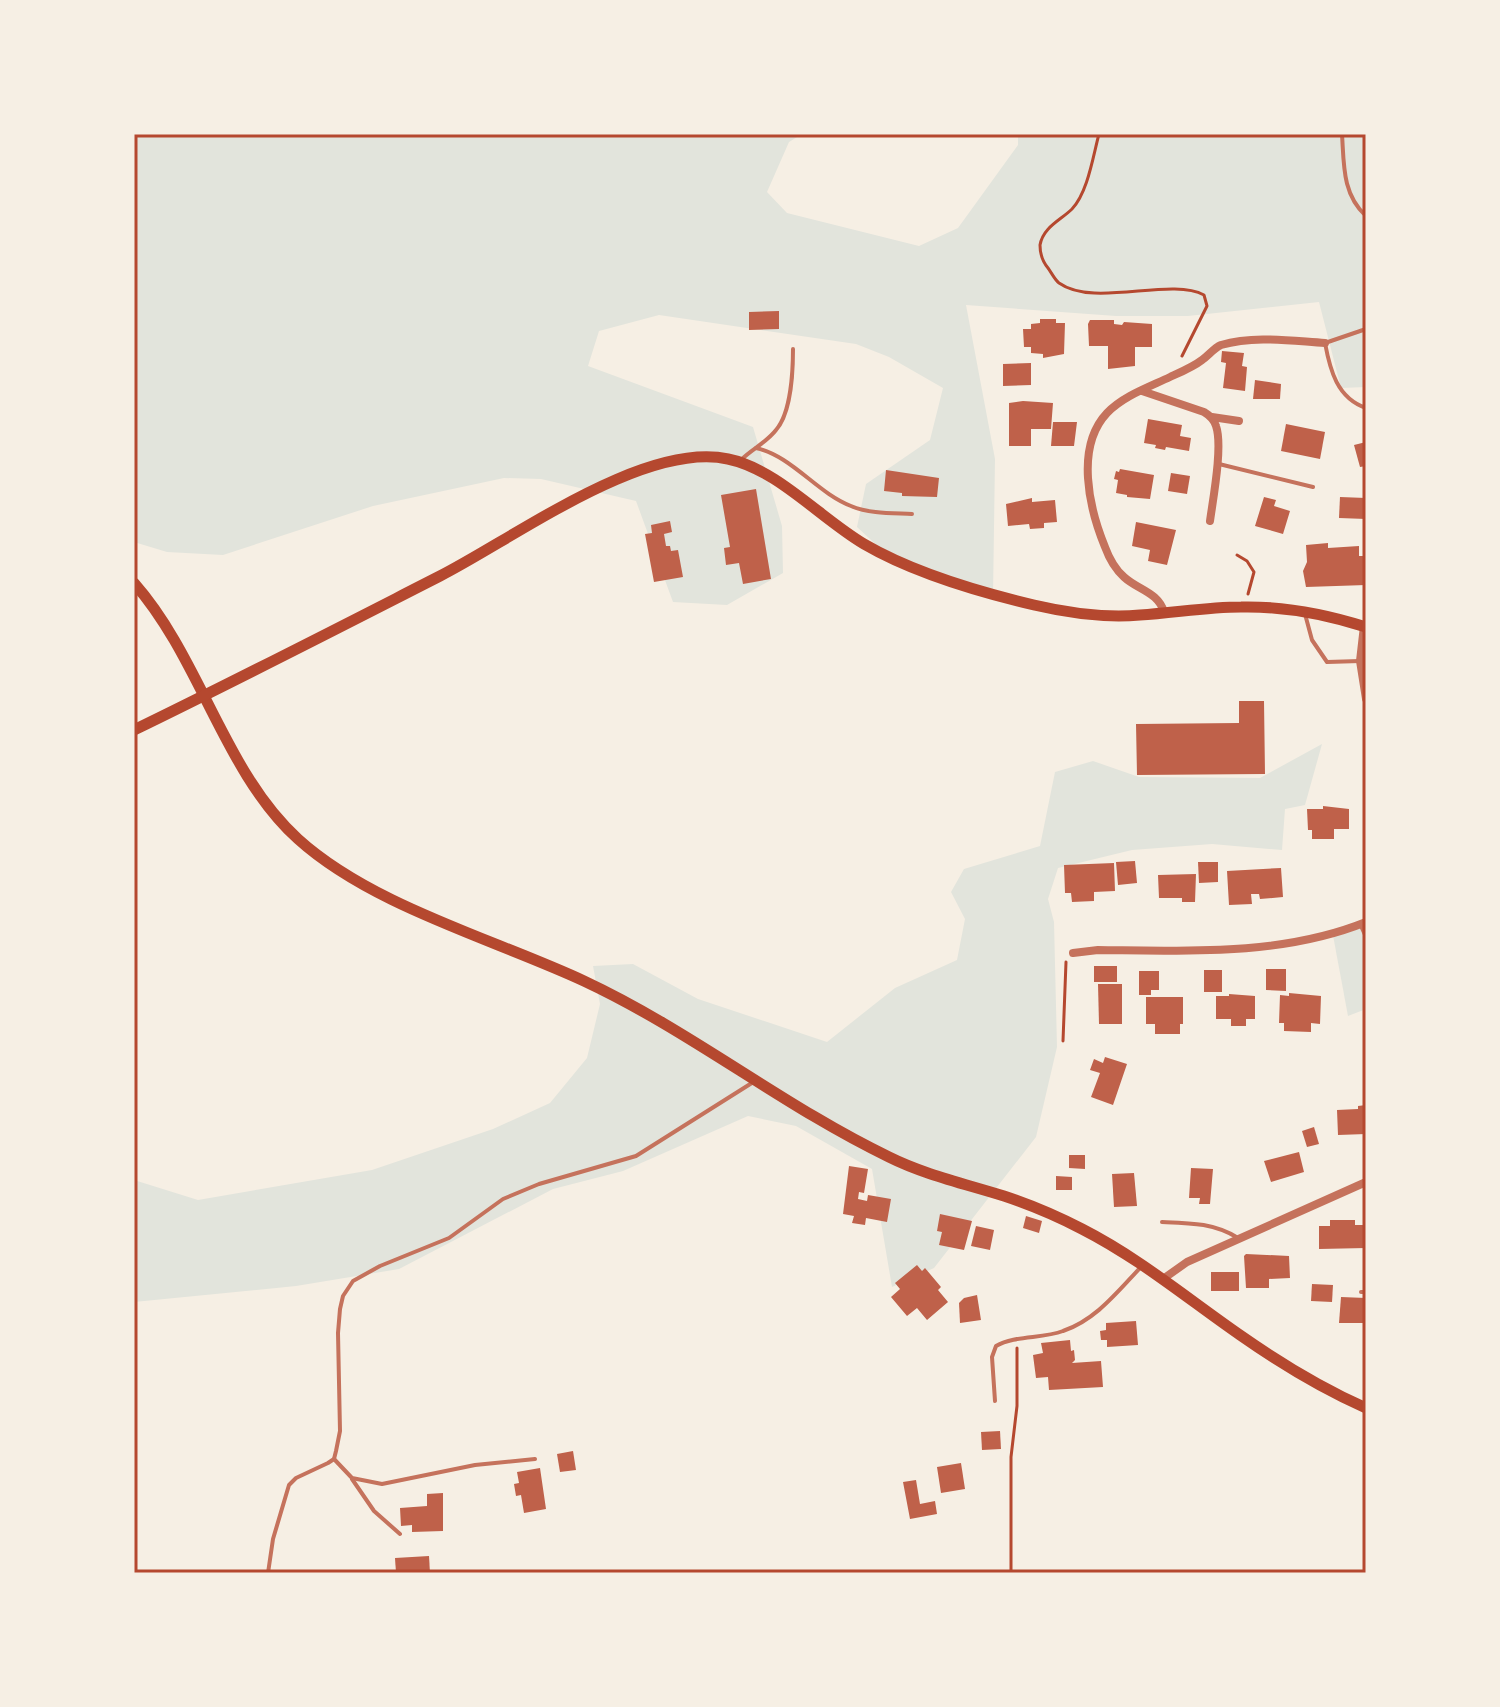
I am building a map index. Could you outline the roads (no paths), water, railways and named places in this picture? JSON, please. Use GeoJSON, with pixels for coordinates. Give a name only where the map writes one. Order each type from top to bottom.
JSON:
{"type":"FeatureCollection","features":[{"type":"Feature","properties":{"kind":"main road"},"geometry":{"type":"LineString","coordinates":[[134,730],[444,574],[604,487],[676,461],[702,457],[740,462],[767,475],[865,544],[942,577],[1032,605],[1108,615],[1243,606],[1305,612],[1365,626]]}},
{"type":"Feature","properties":{"kind":"main road"},"geometry":{"type":"LineString","coordinates":[[134,583],[157,613],[245,772],[269,809],[298,839],[332,866],[395,901],[589,983],[887,1157],[935,1176],[1048,1212],[1096,1236],[1143,1265],[1274,1358],[1366,1408]]}},
{"type":"Feature","properties":{"kind":"street"},"geometry":{"type":"LineString","coordinates":[[1164,612],[1153,596],[1126,579],[1114,566],[1097,525],[1089,481],[1089,446],[1095,428],[1107,412],[1200,362],[1221,345],[1261,340],[1325,343]]}},
{"type":"Feature","properties":{"kind":"street"},"geometry":{"type":"LineString","coordinates":[[1142,391],[1212,417],[1239,421]]}},
{"type":"Feature","properties":{"kind":"street"},"geometry":{"type":"LineString","coordinates":[[1210,521],[1217,463],[1217,427],[1212,417]]}},
{"type":"Feature","properties":{"kind":"street"},"geometry":{"type":"LineString","coordinates":[[1365,626],[1360,661],[1366,699]]}},
{"type":"Feature","properties":{"kind":"street"},"geometry":{"type":"LineString","coordinates":[[1073,953],[1264,946],[1363,923]]}},
{"type":"Feature","properties":{"kind":"street"},"geometry":{"type":"LineString","coordinates":[[1163,1279],[1187,1262],[1366,1182]]}},
{"type":"Feature","properties":{"kind":"lane"},"geometry":{"type":"LineString","coordinates":[[1342,134],[1345,178],[1355,204],[1366,216]]}},
{"type":"Feature","properties":{"kind":"lane"},"geometry":{"type":"LineString","coordinates":[[1366,329],[1325,343],[1337,384],[1353,402],[1366,408]]}},
{"type":"Feature","properties":{"kind":"lane"},"geometry":{"type":"LineString","coordinates":[[740,462],[777,429],[781,421],[789,396],[793,349]]}},
{"type":"Feature","properties":{"kind":"lane"},"geometry":{"type":"LineString","coordinates":[[756,448],[775,455],[850,506],[867,511],[912,514]]}},
{"type":"Feature","properties":{"kind":"lane"},"geometry":{"type":"LineString","coordinates":[[1217,463],[1313,487]]}},
{"type":"Feature","properties":{"kind":"lane"},"geometry":{"type":"LineString","coordinates":[[1305,612],[1312,640],[1327,662],[1360,661]]}},
{"type":"Feature","properties":{"kind":"lane"},"geometry":{"type":"LineString","coordinates":[[1363,923],[1366,937]]}},
{"type":"Feature","properties":{"kind":"lane"},"geometry":{"type":"LineString","coordinates":[[334,1459],[340,1431],[340,1309],[343,1296],[353,1281],[380,1266],[449,1238],[503,1199],[539,1184],[636,1156],[755,1081]]}},
{"type":"Feature","properties":{"kind":"lane"},"geometry":{"type":"LineString","coordinates":[[1162,1222],[1205,1224],[1225,1229],[1238,1238]]}},
{"type":"Feature","properties":{"kind":"lane"},"geometry":{"type":"LineString","coordinates":[[995,1401],[993,1353],[999,1344],[1063,1332],[1082,1323],[1143,1265]]}},
{"type":"Feature","properties":{"kind":"lane"},"geometry":{"type":"LineString","coordinates":[[334,1459],[352,1478],[374,1511],[400,1534]]}},
{"type":"Feature","properties":{"kind":"lane"},"geometry":{"type":"LineString","coordinates":[[268,1573],[273,1539],[289,1485],[296,1478],[334,1459]]}},
{"type":"Feature","properties":{"kind":"lane"},"geometry":{"type":"LineString","coordinates":[[352,1478],[366,1483],[396,1482],[475,1465],[535,1459]]}}]}
